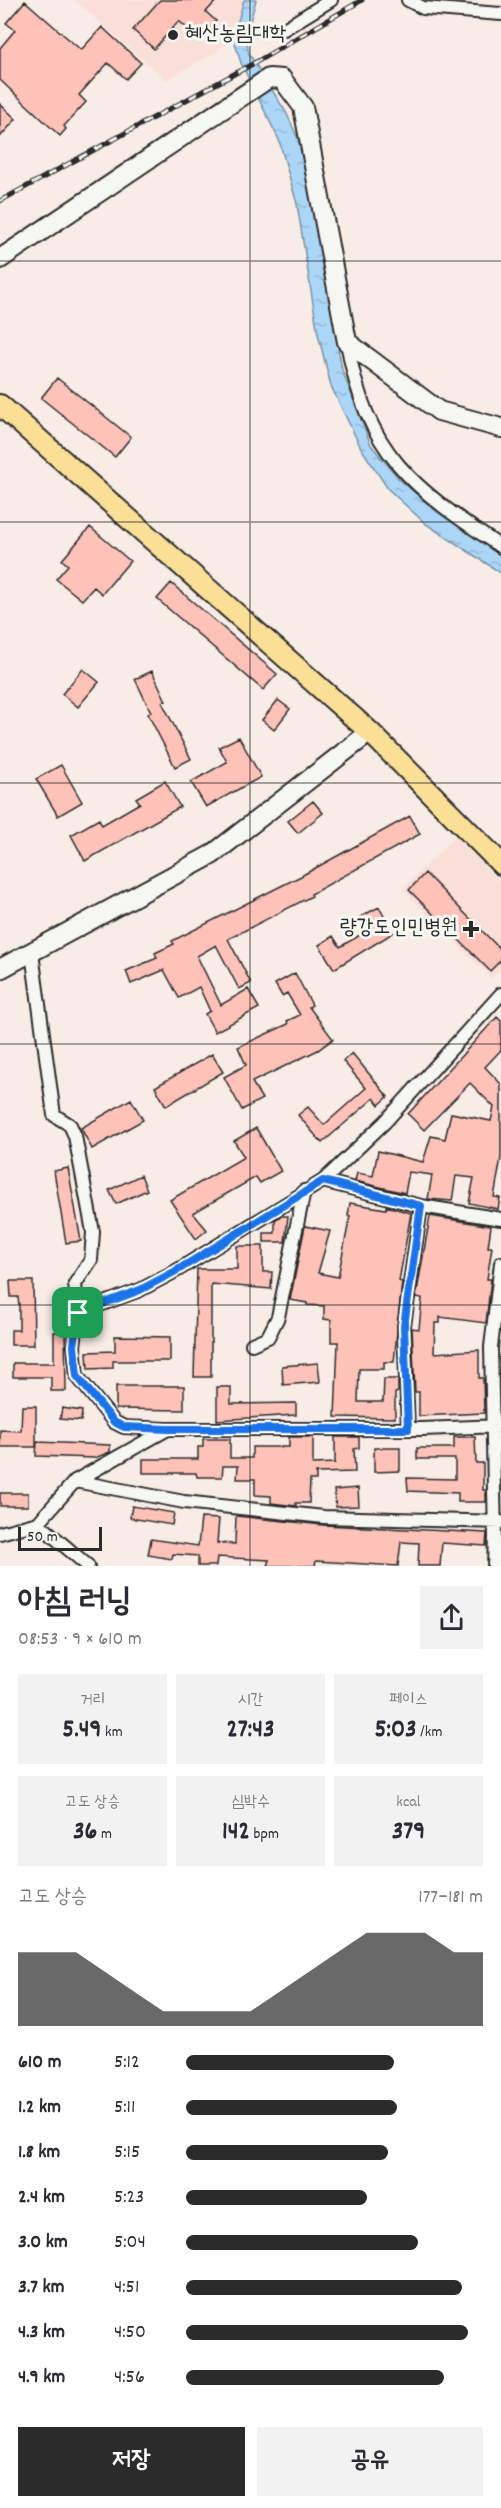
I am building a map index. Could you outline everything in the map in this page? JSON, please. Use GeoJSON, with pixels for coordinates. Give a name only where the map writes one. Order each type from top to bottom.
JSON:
{"type":"FeatureCollection","features":[{"type":"Feature","properties":{"kind":"main road"},"geometry":{"type":"LineString","coordinates":[[0,406],[370,732],[501,864]]}},
{"type":"Feature","properties":{"kind":"street"},"geometry":{"type":"LineString","coordinates":[[284,29],[331,0]]}},
{"type":"Feature","properties":{"kind":"street"},"geometry":{"type":"LineString","coordinates":[[408,0],[423,8],[501,14]]}},
{"type":"Feature","properties":{"kind":"street"},"geometry":{"type":"LineString","coordinates":[[0,259],[254,91],[270,78],[282,80],[303,106],[353,376],[378,439],[403,472],[440,506],[501,547]]}},
{"type":"Feature","properties":{"kind":"street"},"geometry":{"type":"LineString","coordinates":[[347,342],[439,411],[501,428]]}},
{"type":"Feature","properties":{"kind":"street"},"geometry":{"type":"LineString","coordinates":[[0,969],[213,854],[370,732]]}},
{"type":"Feature","properties":{"kind":"street"},"geometry":{"type":"LineString","coordinates":[[32,953],[54,1115],[70,1125],[75,1136],[93,1232],[91,1260],[75,1284],[78,1313],[74,1346],[77,1376],[114,1422],[124,1427],[167,1429],[408,1429],[496,1426]]}},
{"type":"Feature","properties":{"kind":"street"},"geometry":{"type":"LineString","coordinates":[[78,1313],[140,1290],[176,1271],[323,1181],[385,1122],[500,998]]}},
{"type":"Feature","properties":{"kind":"street"},"geometry":{"type":"LineString","coordinates":[[323,1181],[421,1206],[501,1219]]}},
{"type":"Feature","properties":{"kind":"street"},"geometry":{"type":"LineString","coordinates":[[252,1344],[268,1337],[278,1317],[304,1191]]}},
{"type":"Feature","properties":{"kind":"street"},"geometry":{"type":"LineString","coordinates":[[408,1429],[404,1326],[421,1206]]}},
{"type":"Feature","properties":{"kind":"street"},"geometry":{"type":"LineString","coordinates":[[494,1566],[497,1522],[496,1336],[501,1263]]}},
{"type":"Feature","properties":{"kind":"street"},"geometry":{"type":"LineString","coordinates":[[0,1533],[38,1523],[75,1481],[167,1429]]}},
{"type":"Feature","properties":{"kind":"street"},"geometry":{"type":"LineString","coordinates":[[75,1481],[184,1502],[324,1517],[497,1522]]}},
{"type":"Feature","properties":{"kind":"street"},"geometry":{"type":"LineString","coordinates":[[38,1523],[88,1566]]}},
{"type":"Feature","properties":{"kind":"shaded area","name":"혜산농림대학"},"geometry":{"type":"Polygon","coordinates":[[[74,0],[244,0],[236,28],[227,42],[215,53],[166,80],[74,0]]]}},
{"type":"Feature","properties":{"kind":"shaded area","name":"량강도인민병원"},"geometry":{"type":"Polygon","coordinates":[[[455,836],[501,882],[501,968],[491,978],[402,889],[455,836]]]}},
{"type":"Feature","properties":{"kind":"water"},"geometry":{"type":"Polygon","coordinates":[[[244,0],[256,0],[246,36],[249,54],[286,112],[305,154],[342,370],[371,445],[400,480],[437,512],[501,555],[501,573],[426,524],[388,489],[361,448],[331,386],[318,334],[297,204],[279,140],[241,63],[235,43],[236,28],[244,0]]]}},
{"type":"Feature","properties":{"kind":"building"},"geometry":{"type":"Polygon","coordinates":[[[160,0],[217,0],[206,12],[216,21],[199,39],[179,21],[154,49],[133,30],[160,0]]]}},
{"type":"Feature","properties":{"kind":"building"},"geometry":{"type":"Polygon","coordinates":[[[25,1],[81,50],[102,27],[141,63],[126,79],[108,63],[79,95],[86,102],[64,126],[66,129],[60,136],[0,80],[0,48],[15,30],[6,23],[25,1]]]}},
{"type":"Feature","properties":{"kind":"building"},"geometry":{"type":"Polygon","coordinates":[[[0,104],[16,119],[0,137],[0,104]]]}},
{"type":"Feature","properties":{"kind":"building"},"geometry":{"type":"Polygon","coordinates":[[[57,378],[131,437],[115,457],[41,398],[57,378]]]}},
{"type":"Feature","properties":{"kind":"building"},"geometry":{"type":"Polygon","coordinates":[[[90,527],[130,561],[102,594],[94,587],[82,600],[56,579],[68,565],[62,560],[90,527]]]}},
{"type":"Feature","properties":{"kind":"building"},"geometry":{"type":"Polygon","coordinates":[[[171,583],[277,674],[263,690],[157,599],[171,583]]]}},
{"type":"Feature","properties":{"kind":"building"},"geometry":{"type":"Polygon","coordinates":[[[83,669],[99,682],[78,707],[62,694],[83,669]]]}},
{"type":"Feature","properties":{"kind":"building"},"geometry":{"type":"Polygon","coordinates":[[[152,671],[166,701],[162,702],[191,759],[175,767],[148,714],[151,712],[135,679],[152,671]]]}},
{"type":"Feature","properties":{"kind":"building"},"geometry":{"type":"Polygon","coordinates":[[[278,700],[290,709],[274,730],[262,720],[278,700]]]}},
{"type":"Feature","properties":{"kind":"building"},"geometry":{"type":"Polygon","coordinates":[[[239,737],[261,777],[206,807],[191,782],[227,762],[219,747],[239,737]]]}},
{"type":"Feature","properties":{"kind":"building"},"geometry":{"type":"Polygon","coordinates":[[[61,765],[82,802],[58,816],[36,779],[61,765]]]}},
{"type":"Feature","properties":{"kind":"building"},"geometry":{"type":"Polygon","coordinates":[[[165,781],[180,807],[85,861],[71,835],[99,819],[102,825],[140,803],[136,798],[165,781]]]}},
{"type":"Feature","properties":{"kind":"building"},"geometry":{"type":"Polygon","coordinates":[[[313,801],[323,813],[298,833],[288,821],[313,801]]]}},
{"type":"Feature","properties":{"kind":"building"},"geometry":{"type":"Polygon","coordinates":[[[410,816],[420,834],[311,894],[312,896],[228,939],[251,983],[239,989],[216,945],[197,956],[221,1005],[248,989],[259,1008],[215,1032],[205,1014],[210,1011],[199,987],[179,998],[164,970],[131,984],[126,971],[157,958],[155,953],[174,944],[172,941],[301,876],[410,816]]]}},
{"type":"Feature","properties":{"kind":"building"},"geometry":{"type":"Polygon","coordinates":[[[425,873],[501,950],[501,960],[490,971],[409,890],[425,873]]]}},
{"type":"Feature","properties":{"kind":"building"},"geometry":{"type":"Polygon","coordinates":[[[379,907],[393,933],[334,969],[319,945],[333,936],[340,947],[367,931],[360,917],[379,907]]]}},
{"type":"Feature","properties":{"kind":"building"},"geometry":{"type":"Polygon","coordinates":[[[295,973],[312,1005],[309,1007],[333,1039],[318,1050],[252,1082],[262,1099],[242,1110],[224,1077],[246,1065],[238,1047],[288,1024],[287,1021],[300,1015],[287,993],[282,996],[275,984],[295,973]]]}},
{"type":"Feature","properties":{"kind":"building"},"geometry":{"type":"Polygon","coordinates":[[[497,1017],[501,1021],[501,1050],[485,1067],[501,1084],[501,1158],[494,1197],[500,1198],[498,1209],[469,1203],[474,1178],[456,1176],[452,1201],[428,1199],[432,1175],[409,1172],[405,1193],[355,1181],[357,1173],[373,1176],[378,1151],[423,1162],[431,1136],[445,1139],[451,1113],[491,1121],[494,1107],[470,1083],[424,1130],[408,1114],[497,1017]]]}},
{"type":"Feature","properties":{"kind":"building"},"geometry":{"type":"Polygon","coordinates":[[[352,1053],[388,1097],[379,1105],[374,1098],[322,1143],[298,1115],[308,1107],[324,1125],[366,1088],[343,1061],[352,1053]]]}},
{"type":"Feature","properties":{"kind":"building"},"geometry":{"type":"Polygon","coordinates":[[[212,1054],[223,1072],[166,1106],[155,1087],[212,1054]]]}},
{"type":"Feature","properties":{"kind":"building"},"geometry":{"type":"Polygon","coordinates":[[[131,1099],[143,1120],[92,1149],[81,1128],[131,1099]]]}},
{"type":"Feature","properties":{"kind":"building"},"geometry":{"type":"Polygon","coordinates":[[[256,1128],[281,1171],[260,1183],[256,1177],[193,1213],[207,1230],[196,1239],[170,1200],[244,1157],[234,1141],[256,1128]]]}},
{"type":"Feature","properties":{"kind":"building"},"geometry":{"type":"Polygon","coordinates":[[[68,1168],[81,1241],[66,1243],[54,1171],[68,1168]]]}},
{"type":"Feature","properties":{"kind":"building"},"geometry":{"type":"Polygon","coordinates":[[[141,1175],[147,1190],[116,1204],[109,1190],[141,1175]]]}},
{"type":"Feature","properties":{"kind":"building"},"geometry":{"type":"Polygon","coordinates":[[[350,1203],[386,1209],[386,1206],[411,1213],[399,1281],[402,1282],[394,1362],[384,1362],[384,1369],[359,1369],[358,1402],[383,1402],[384,1379],[398,1379],[398,1392],[395,1393],[395,1418],[335,1417],[338,1342],[331,1342],[331,1320],[324,1319],[324,1306],[307,1305],[307,1303],[290,1300],[305,1226],[330,1231],[318,1273],[338,1277],[350,1216],[348,1216],[350,1203]]]}},
{"type":"Feature","properties":{"kind":"building"},"geometry":{"type":"Polygon","coordinates":[[[281,1216],[288,1216],[285,1242],[264,1242],[264,1233],[275,1233],[275,1220],[281,1216]]]}},
{"type":"Feature","properties":{"kind":"building"},"geometry":{"type":"Polygon","coordinates":[[[430,1216],[491,1226],[488,1247],[492,1247],[487,1279],[491,1279],[486,1323],[440,1317],[440,1323],[435,1323],[434,1353],[479,1350],[479,1378],[483,1378],[484,1413],[419,1416],[419,1392],[415,1392],[412,1328],[419,1329],[422,1298],[416,1297],[430,1216]]]}},
{"type":"Feature","properties":{"kind":"building"},"geometry":{"type":"Polygon","coordinates":[[[237,1246],[263,1246],[263,1272],[272,1272],[271,1289],[211,1284],[211,1377],[194,1377],[197,1269],[237,1269],[237,1246]]]}},
{"type":"Feature","properties":{"kind":"building"},"geometry":{"type":"Polygon","coordinates":[[[10,1281],[33,1281],[34,1345],[11,1345],[11,1330],[19,1330],[19,1306],[18,1297],[11,1297],[10,1281]]]}},
{"type":"Feature","properties":{"kind":"building"},"geometry":{"type":"Polygon","coordinates":[[[54,1332],[65,1332],[66,1391],[51,1391],[51,1377],[13,1377],[13,1363],[54,1363],[54,1332]]]}},
{"type":"Feature","properties":{"kind":"building"},"geometry":{"type":"Polygon","coordinates":[[[115,1336],[170,1337],[170,1361],[113,1361],[113,1368],[88,1369],[87,1352],[115,1351],[115,1336]]]}},
{"type":"Feature","properties":{"kind":"building"},"geometry":{"type":"Polygon","coordinates":[[[318,1363],[320,1382],[283,1385],[282,1366],[318,1363]]]}},
{"type":"Feature","properties":{"kind":"building"},"geometry":{"type":"Polygon","coordinates":[[[116,1386],[184,1386],[184,1410],[116,1409],[116,1386]]]}},
{"type":"Feature","properties":{"kind":"building"},"geometry":{"type":"Polygon","coordinates":[[[217,1387],[231,1387],[231,1404],[296,1403],[296,1415],[217,1420],[217,1387]]]}},
{"type":"Feature","properties":{"kind":"building"},"geometry":{"type":"Polygon","coordinates":[[[22,1406],[36,1406],[36,1447],[0,1447],[0,1430],[21,1431],[22,1406]]]}},
{"type":"Feature","properties":{"kind":"building"},"geometry":{"type":"Polygon","coordinates":[[[62,1408],[82,1411],[81,1421],[60,1419],[62,1408]]]}},
{"type":"Feature","properties":{"kind":"building"},"geometry":{"type":"Polygon","coordinates":[[[289,1437],[313,1437],[313,1464],[335,1463],[335,1437],[359,1437],[359,1448],[354,1449],[355,1472],[316,1473],[316,1480],[310,1480],[309,1503],[296,1503],[296,1506],[271,1503],[271,1496],[255,1495],[255,1479],[237,1479],[238,1466],[223,1466],[222,1477],[197,1477],[196,1473],[143,1473],[143,1459],[198,1459],[198,1447],[203,1447],[203,1439],[230,1439],[230,1458],[252,1458],[252,1447],[289,1447],[289,1437]]]}},
{"type":"Feature","properties":{"kind":"building"},"geometry":{"type":"Polygon","coordinates":[[[454,1437],[475,1437],[476,1463],[483,1463],[483,1490],[486,1490],[486,1502],[458,1502],[458,1493],[408,1491],[407,1478],[455,1479],[455,1459],[417,1459],[417,1448],[454,1448],[454,1437]]]}},
{"type":"Feature","properties":{"kind":"building"},"geometry":{"type":"Polygon","coordinates":[[[37,1442],[110,1445],[110,1452],[95,1458],[36,1456],[37,1442]]]}},
{"type":"Feature","properties":{"kind":"building"},"geometry":{"type":"Polygon","coordinates":[[[374,1448],[400,1448],[400,1471],[374,1472],[374,1448]]]}},
{"type":"Feature","properties":{"kind":"building"},"geometry":{"type":"Polygon","coordinates":[[[358,1488],[359,1506],[336,1507],[334,1490],[358,1488]]]}},
{"type":"Feature","properties":{"kind":"building"},"geometry":{"type":"Polygon","coordinates":[[[0,1493],[28,1493],[28,1506],[0,1506],[0,1493]]]}},
{"type":"Feature","properties":{"kind":"building"},"geometry":{"type":"Polygon","coordinates":[[[132,1506],[174,1513],[172,1525],[130,1518],[132,1506]]]}},
{"type":"Feature","properties":{"kind":"building"},"geometry":{"type":"Polygon","coordinates":[[[236,1516],[323,1525],[487,1533],[486,1546],[442,1543],[440,1566],[418,1566],[419,1543],[401,1542],[398,1566],[316,1561],[315,1566],[267,1566],[269,1560],[217,1557],[216,1566],[198,1566],[198,1556],[173,1554],[172,1559],[148,1555],[151,1539],[198,1546],[201,1518],[219,1519],[217,1543],[235,1544],[236,1516]]]}},
{"type":"Feature","properties":{"kind":"railway"},"geometry":{"type":"LineString","coordinates":[[0,201],[258,61],[362,0]]}},
{"type":"Feature","properties":{"kind":"place","name":"혜산농림대학"},"geometry":{"type":"Point","coordinates":[173,35]}},
{"type":"Feature","properties":{"kind":"place","name":"량강도인민병원"},"geometry":{"type":"Point","coordinates":[471,929]}},
{"type":"Feature","properties":{"kind":"route"},"geometry":{"type":"LineString","coordinates":[[323,1181],[421,1206],[404,1326],[408,1429],[124,1427],[114,1422],[77,1376],[74,1346],[78,1313],[140,1290],[176,1271],[323,1181]]}}]}
